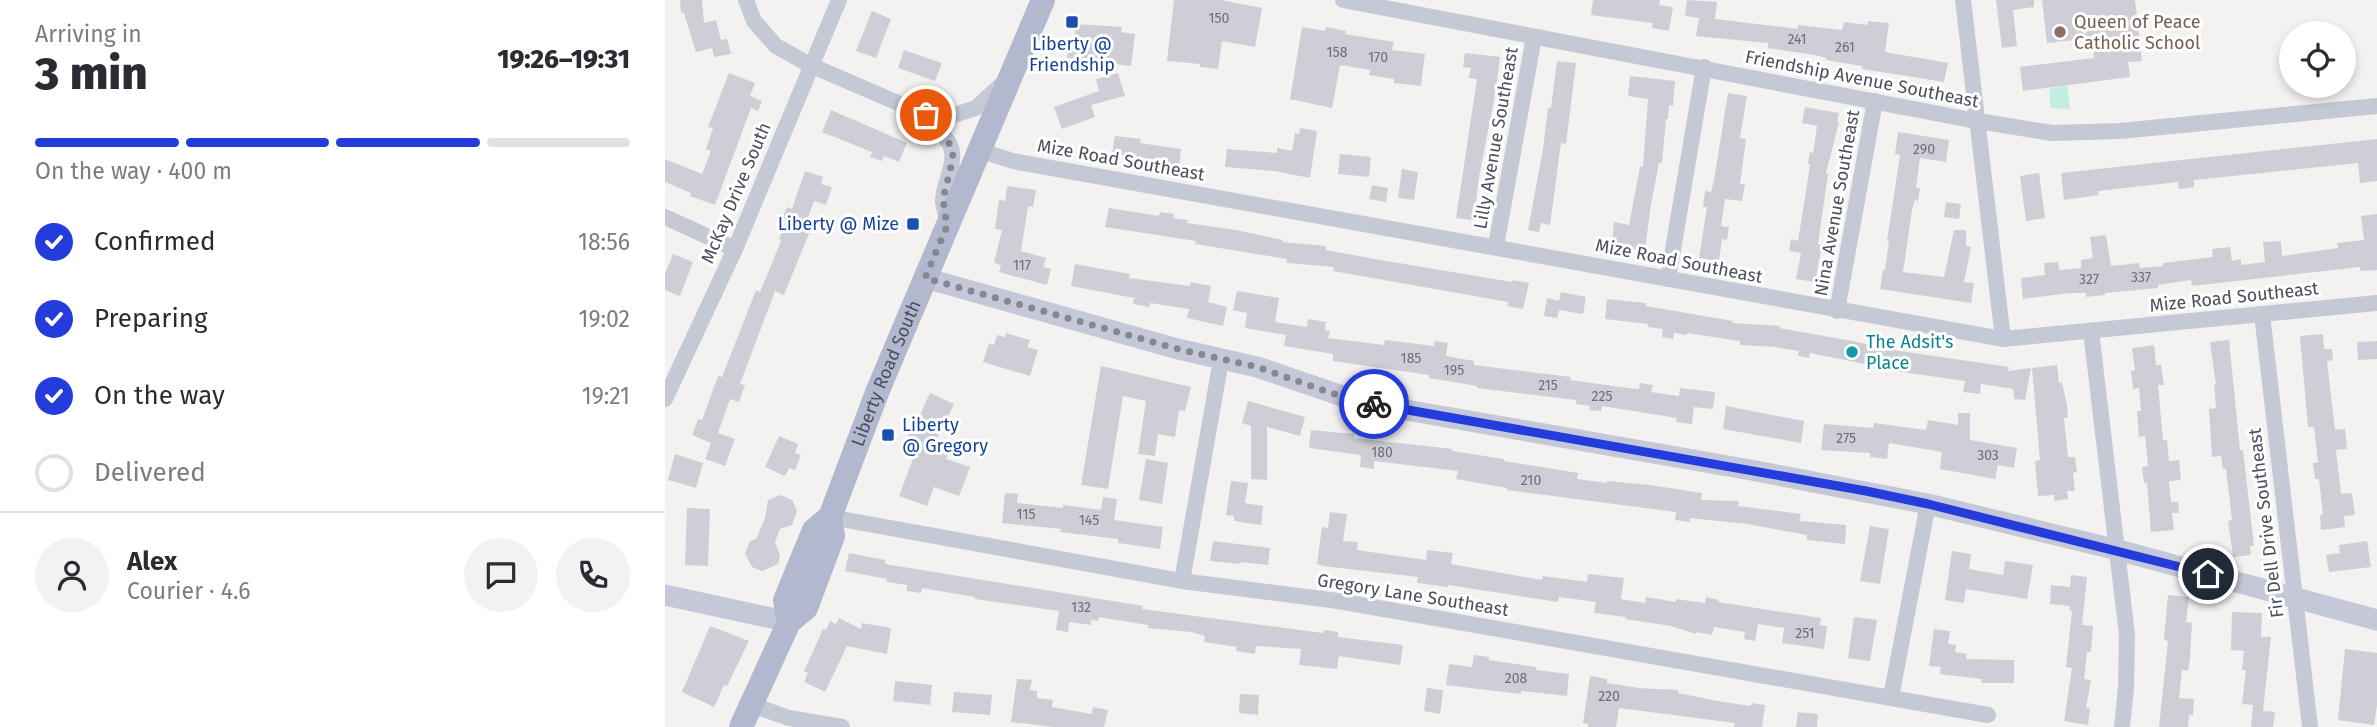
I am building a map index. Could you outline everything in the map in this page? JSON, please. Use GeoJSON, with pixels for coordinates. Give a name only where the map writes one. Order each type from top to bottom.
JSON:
{"type":"FeatureCollection","features":[{"type":"Feature","properties":{"kind":"main road","name":"Liberty Road South"},"geometry":{"type":"LineString","coordinates":[[741,727],[789,622],[806,608],[834,536],[830,517],[878,390],[1043,0]]}},
{"type":"Feature","properties":{"kind":"street"},"geometry":{"type":"LineString","coordinates":[[746,0],[761,32],[776,46],[810,65],[926,115],[954,115],[976,108],[1008,79]]}},
{"type":"Feature","properties":{"kind":"street","name":"McKay Drive South"},"geometry":{"type":"LineString","coordinates":[[665,399],[735,250],[839,0]]}},
{"type":"Feature","properties":{"kind":"street","name":"Friendship Avenue Southeast"},"geometry":{"type":"LineString","coordinates":[[1343,0],[2052,134],[2377,106]]}},
{"type":"Feature","properties":{"kind":"street"},"geometry":{"type":"LineString","coordinates":[[1963,0],[2003,339]]}},
{"type":"Feature","properties":{"kind":"street","name":"Lilly Avenue Southeast"},"geometry":{"type":"LineString","coordinates":[[1496,246],[1534,37]]}},
{"type":"Feature","properties":{"kind":"street"},"geometry":{"type":"LineString","coordinates":[[1668,279],[1704,67]]}},
{"type":"Feature","properties":{"kind":"street","name":"Nina Avenue Southeast"},"geometry":{"type":"LineString","coordinates":[[1837,311],[1875,101]]}},
{"type":"Feature","properties":{"kind":"street"},"geometry":{"type":"LineString","coordinates":[[926,115],[931,125],[944,134],[952,149],[953,158],[943,199],[947,226]]}},
{"type":"Feature","properties":{"kind":"street","name":"Mize Road Southeast"},"geometry":{"type":"LineString","coordinates":[[979,150],[1013,161],[2003,339],[2377,303]]}},
{"type":"Feature","properties":{"kind":"street"},"geometry":{"type":"LineString","coordinates":[[665,217],[735,250]]}},
{"type":"Feature","properties":{"kind":"street"},"geometry":{"type":"LineString","coordinates":[[925,278],[1221,360],[1269,370],[1360,402],[1764,472],[1928,504],[2377,620]]}},
{"type":"Feature","properties":{"kind":"street","name":"Fir Dell Drive Southeast"},"geometry":{"type":"LineString","coordinates":[[2262,314],[2310,727]]}},
{"type":"Feature","properties":{"kind":"street"},"geometry":{"type":"LineString","coordinates":[[2091,331],[2127,635],[2122,727]]}},
{"type":"Feature","properties":{"kind":"street"},"geometry":{"type":"LineString","coordinates":[[1182,582],[1221,360]]}},
{"type":"Feature","properties":{"kind":"street"},"geometry":{"type":"LineString","coordinates":[[1891,697],[1928,504]]}},
{"type":"Feature","properties":{"kind":"street","name":"Gregory Lane Southeast"},"geometry":{"type":"LineString","coordinates":[[830,517],[1182,582],[1338,601],[1988,715]]}},
{"type":"Feature","properties":{"kind":"street"},"geometry":{"type":"LineString","coordinates":[[665,595],[789,622]]}},
{"type":"Feature","properties":{"kind":"street"},"geometry":{"type":"LineString","coordinates":[[752,705],[789,718],[842,727]]}},
{"type":"Feature","properties":{"kind":"green space"},"geometry":{"type":"Polygon","coordinates":[[[2067,85],[2070,109],[2051,108],[2049,89],[2067,85]]]}},
{"type":"Feature","properties":{"kind":"building"},"geometry":{"type":"Polygon","coordinates":[[[680,0],[702,0],[704,23],[716,20],[721,40],[727,39],[731,54],[714,57],[712,48],[696,52],[684,13],[681,13],[680,0]]]}},
{"type":"Feature","properties":{"kind":"building"},"geometry":{"type":"Polygon","coordinates":[[[1174,0],[1221,0],[1262,8],[1255,47],[1222,41],[1218,69],[1200,67],[1200,64],[1167,61],[1174,0]]]}},
{"type":"Feature","properties":{"kind":"building"},"geometry":{"type":"Polygon","coordinates":[[[1593,0],[1660,0],[1659,5],[1673,7],[1669,31],[1652,28],[1653,23],[1591,15],[1593,0]]]}},
{"type":"Feature","properties":{"kind":"building"},"geometry":{"type":"Polygon","coordinates":[[[1687,0],[1717,2],[1715,19],[1798,29],[1798,25],[1842,30],[1844,22],[1868,25],[1868,21],[1889,23],[1885,52],[1948,63],[1944,82],[1862,69],[1862,66],[1826,60],[1815,55],[1768,48],[1768,43],[1696,36],[1699,18],[1685,16],[1687,0]]]}},
{"type":"Feature","properties":{"kind":"building"},"geometry":{"type":"Polygon","coordinates":[[[1996,0],[2034,0],[2034,7],[2013,10],[2017,46],[2002,48],[1996,0]]]}},
{"type":"Feature","properties":{"kind":"building"},"geometry":{"type":"Polygon","coordinates":[[[2042,0],[2135,0],[2142,61],[2128,62],[2130,77],[2023,91],[2020,67],[2094,58],[2092,38],[2047,43],[2042,0]]]}},
{"type":"Feature","properties":{"kind":"building"},"geometry":{"type":"Polygon","coordinates":[[[872,11],[891,19],[876,58],[856,51],[872,11]]]}},
{"type":"Feature","properties":{"kind":"building"},"geometry":{"type":"Polygon","coordinates":[[[1076,24],[1122,27],[1121,32],[1135,34],[1131,66],[1067,58],[1069,40],[1074,41],[1076,24]]]}},
{"type":"Feature","properties":{"kind":"building"},"geometry":{"type":"Polygon","coordinates":[[[1302,27],[1325,31],[1326,27],[1346,31],[1345,34],[1394,42],[1392,50],[1425,54],[1421,86],[1394,83],[1394,79],[1369,75],[1370,70],[1340,65],[1332,108],[1290,99],[1302,27]]]}},
{"type":"Feature","properties":{"kind":"building"},"geometry":{"type":"Polygon","coordinates":[[[904,50],[942,63],[935,81],[898,68],[904,50]]]}},
{"type":"Feature","properties":{"kind":"building"},"geometry":{"type":"Polygon","coordinates":[[[1465,53],[1500,57],[1474,220],[1456,218],[1477,79],[1469,78],[1471,68],[1463,67],[1465,53]]]}},
{"type":"Feature","properties":{"kind":"building"},"geometry":{"type":"Polygon","coordinates":[[[1557,61],[1576,63],[1566,144],[1561,143],[1550,225],[1541,223],[1539,232],[1528,230],[1557,61]]]}},
{"type":"Feature","properties":{"kind":"building"},"geometry":{"type":"Polygon","coordinates":[[[729,73],[755,83],[750,96],[762,101],[758,111],[751,108],[715,205],[690,196],[691,193],[665,182],[665,159],[702,174],[711,151],[706,149],[713,128],[708,127],[729,73]]]}},
{"type":"Feature","properties":{"kind":"building"},"geometry":{"type":"Polygon","coordinates":[[[1118,73],[1125,96],[1091,105],[1095,117],[1062,129],[1054,107],[1099,91],[1096,79],[1118,73]]]}},
{"type":"Feature","properties":{"kind":"building"},"geometry":{"type":"Polygon","coordinates":[[[1630,76],[1675,81],[1673,106],[1669,105],[1666,119],[1662,163],[1659,163],[1645,251],[1612,245],[1614,222],[1629,225],[1640,167],[1643,167],[1648,99],[1628,96],[1630,76]]]}},
{"type":"Feature","properties":{"kind":"building"},"geometry":{"type":"Polygon","coordinates":[[[1728,93],[1747,96],[1740,138],[1746,139],[1740,184],[1745,184],[1742,201],[1725,199],[1721,226],[1729,227],[1727,240],[1722,239],[1719,261],[1699,258],[1707,207],[1703,207],[1705,191],[1711,192],[1714,180],[1728,93]]]}},
{"type":"Feature","properties":{"kind":"building"},"geometry":{"type":"Polygon","coordinates":[[[1805,107],[1839,113],[1826,173],[1818,244],[1822,245],[1815,282],[1796,279],[1801,253],[1789,251],[1791,239],[1798,241],[1808,164],[1810,152],[1813,153],[1817,126],[1802,123],[1805,107]]]}},
{"type":"Feature","properties":{"kind":"building"},"geometry":{"type":"Polygon","coordinates":[[[831,110],[907,143],[899,162],[884,156],[882,161],[870,157],[872,152],[822,132],[831,110]]]}},
{"type":"Feature","properties":{"kind":"building"},"geometry":{"type":"Polygon","coordinates":[[[1300,128],[1317,131],[1310,178],[1274,171],[1225,167],[1227,149],[1277,153],[1277,148],[1292,151],[1295,133],[1299,134],[1300,128]]]}},
{"type":"Feature","properties":{"kind":"building"},"geometry":{"type":"Polygon","coordinates":[[[1898,132],[1949,140],[1946,162],[1920,158],[1916,188],[1920,188],[1918,201],[1915,200],[1912,210],[1903,272],[1944,277],[1954,230],[1966,230],[1966,246],[1971,247],[1964,282],[1974,283],[1971,303],[1880,289],[1883,269],[1885,270],[1900,155],[1895,154],[1898,132]]]}},
{"type":"Feature","properties":{"kind":"building"},"geometry":{"type":"Polygon","coordinates":[[[1115,136],[1181,149],[1179,169],[1157,165],[1158,161],[1112,154],[1115,136]]]}},
{"type":"Feature","properties":{"kind":"building"},"geometry":{"type":"Polygon","coordinates":[[[2377,139],[2377,181],[2360,183],[2358,163],[2194,180],[2194,187],[2179,189],[2178,182],[2098,191],[2099,195],[2064,200],[2061,173],[2377,139]]]}},
{"type":"Feature","properties":{"kind":"building"},"geometry":{"type":"Polygon","coordinates":[[[1340,154],[1371,157],[1369,177],[1338,174],[1340,154]]]}},
{"type":"Feature","properties":{"kind":"building"},"geometry":{"type":"Polygon","coordinates":[[[1402,169],[1418,172],[1414,200],[1398,198],[1402,169]]]}},
{"type":"Feature","properties":{"kind":"building"},"geometry":{"type":"Polygon","coordinates":[[[805,171],[823,177],[821,184],[832,187],[826,205],[814,201],[804,228],[810,231],[784,295],[775,291],[740,384],[745,385],[739,402],[730,399],[718,433],[735,439],[725,466],[705,459],[711,443],[692,435],[698,419],[702,420],[718,376],[722,377],[756,290],[760,292],[781,241],[779,240],[786,220],[782,219],[787,207],[792,209],[805,171]]]}},
{"type":"Feature","properties":{"kind":"building"},"geometry":{"type":"Polygon","coordinates":[[[2039,173],[2045,218],[2026,221],[2020,176],[2039,173]]]}},
{"type":"Feature","properties":{"kind":"building"},"geometry":{"type":"Polygon","coordinates":[[[1372,185],[1388,188],[1386,202],[1369,199],[1372,185]]]}},
{"type":"Feature","properties":{"kind":"building"},"geometry":{"type":"Polygon","coordinates":[[[1007,186],[1036,190],[1033,207],[1028,206],[1021,251],[1046,258],[1043,267],[1051,269],[1047,285],[999,272],[1001,265],[994,263],[1002,230],[995,229],[999,200],[1005,201],[1007,186]]]}},
{"type":"Feature","properties":{"kind":"building"},"geometry":{"type":"Polygon","coordinates":[[[1946,202],[1961,204],[1959,219],[1944,217],[1946,202]]]}},
{"type":"Feature","properties":{"kind":"building"},"geometry":{"type":"Polygon","coordinates":[[[1109,208],[1159,216],[1160,212],[1174,214],[1173,218],[1188,220],[1187,223],[1236,230],[1283,240],[1282,242],[1326,246],[1326,250],[1375,259],[1529,283],[1523,309],[1507,306],[1508,302],[1333,271],[1334,267],[1287,263],[1287,259],[1195,244],[1196,241],[1105,227],[1109,208]]]}},
{"type":"Feature","properties":{"kind":"building"},"geometry":{"type":"Polygon","coordinates":[[[2377,214],[2377,270],[2360,271],[2360,267],[2192,286],[2191,280],[2158,285],[2158,288],[2105,295],[2086,297],[2086,293],[2070,293],[2023,299],[2021,278],[2045,275],[2044,263],[2058,262],[2059,270],[2081,268],[2081,260],[2093,258],[2090,237],[2106,235],[2111,266],[2139,263],[2140,268],[2163,266],[2163,263],[2213,257],[2212,249],[2230,247],[2232,261],[2241,259],[2241,265],[2265,262],[2263,242],[2281,241],[2282,256],[2338,248],[2337,243],[2364,240],[2361,216],[2377,214]]]}},
{"type":"Feature","properties":{"kind":"building"},"geometry":{"type":"Polygon","coordinates":[[[673,254],[693,262],[680,296],[665,290],[665,274],[673,254]]]}},
{"type":"Feature","properties":{"kind":"building"},"geometry":{"type":"Polygon","coordinates":[[[1075,264],[1130,274],[1129,278],[1211,286],[1208,302],[1227,307],[1223,326],[1187,318],[1189,309],[1150,303],[1150,307],[1133,304],[1134,298],[1071,286],[1075,264]]]}},
{"type":"Feature","properties":{"kind":"building"},"geometry":{"type":"Polygon","coordinates":[[[1237,291],[1279,298],[1275,322],[1307,327],[1308,319],[1326,322],[1325,330],[1330,331],[1328,338],[1384,345],[1385,340],[1434,346],[1435,341],[1448,343],[1446,356],[1474,361],[1474,365],[1571,377],[1570,380],[1628,388],[1639,389],[1640,383],[1653,385],[1651,392],[1679,396],[1680,388],[1715,392],[1713,409],[1694,407],[1692,424],[1676,422],[1677,418],[1602,406],[1601,411],[1589,410],[1590,406],[1576,404],[1576,400],[1477,388],[1429,378],[1429,375],[1333,361],[1333,354],[1284,346],[1286,335],[1245,328],[1247,313],[1233,310],[1237,291]]]}},
{"type":"Feature","properties":{"kind":"building"},"geometry":{"type":"Polygon","coordinates":[[[1561,292],[1586,297],[1583,314],[1559,310],[1557,318],[1544,316],[1547,298],[1559,301],[1561,292]]]}},
{"type":"Feature","properties":{"kind":"building"},"geometry":{"type":"Polygon","coordinates":[[[1607,299],[1646,303],[1646,306],[1733,321],[1732,323],[1780,326],[1779,328],[1873,347],[2009,367],[2008,371],[2031,368],[2025,400],[2014,399],[2013,389],[1981,384],[1980,394],[1963,392],[1965,381],[1874,368],[1875,366],[1810,353],[1809,358],[1798,356],[1799,351],[1740,345],[1740,341],[1687,333],[1674,333],[1673,339],[1662,337],[1663,329],[1648,327],[1648,324],[1605,319],[1607,299]]]}},
{"type":"Feature","properties":{"kind":"building"},"geometry":{"type":"Polygon","coordinates":[[[1006,333],[1030,340],[1027,347],[1038,350],[1030,376],[983,362],[989,343],[994,345],[997,335],[1005,337],[1006,333]]]}},
{"type":"Feature","properties":{"kind":"building"},"geometry":{"type":"Polygon","coordinates":[[[2323,334],[2324,349],[2332,349],[2333,360],[2327,361],[2335,430],[2345,429],[2347,449],[2336,450],[2341,494],[2352,493],[2355,515],[2344,516],[2345,527],[2321,530],[2320,515],[2323,515],[2319,479],[2315,479],[2313,463],[2318,463],[2314,427],[2308,427],[2300,336],[2323,334]]]}},
{"type":"Feature","properties":{"kind":"building"},"geometry":{"type":"Polygon","coordinates":[[[2229,340],[2240,450],[2243,450],[2254,546],[2250,546],[2251,555],[2233,557],[2228,521],[2232,520],[2226,469],[2223,469],[2221,456],[2212,457],[2209,409],[2216,408],[2216,384],[2210,342],[2229,340]]]}},
{"type":"Feature","properties":{"kind":"building"},"geometry":{"type":"Polygon","coordinates":[[[2377,341],[2377,359],[2358,360],[2357,342],[2377,341]]]}},
{"type":"Feature","properties":{"kind":"building"},"geometry":{"type":"Polygon","coordinates":[[[2154,345],[2156,365],[2161,365],[2164,385],[2158,385],[2163,440],[2167,440],[2169,461],[2179,460],[2181,480],[2169,481],[2171,502],[2178,502],[2179,513],[2172,513],[2174,530],[2151,532],[2147,483],[2144,483],[2142,467],[2148,466],[2145,436],[2139,437],[2139,388],[2133,389],[2131,371],[2135,370],[2132,348],[2154,345]]]}},
{"type":"Feature","properties":{"kind":"building"},"geometry":{"type":"Polygon","coordinates":[[[2057,365],[2059,383],[2062,382],[2067,405],[2068,418],[2064,418],[2068,457],[2075,457],[2077,472],[2073,473],[2075,491],[2067,491],[2068,499],[2054,501],[2054,495],[2038,496],[2035,461],[2040,460],[2032,368],[2057,365]]]}},
{"type":"Feature","properties":{"kind":"building"},"geometry":{"type":"Polygon","coordinates":[[[1101,366],[1191,387],[1185,411],[1179,410],[1175,437],[1158,434],[1155,456],[1138,454],[1146,401],[1123,396],[1108,489],[1081,485],[1101,366]]]}},
{"type":"Feature","properties":{"kind":"building"},"geometry":{"type":"Polygon","coordinates":[[[930,393],[954,404],[934,447],[949,452],[946,459],[970,467],[959,496],[934,487],[927,506],[899,496],[920,440],[908,436],[914,418],[918,419],[930,393]]]}},
{"type":"Feature","properties":{"kind":"building"},"geometry":{"type":"Polygon","coordinates":[[[1248,401],[1305,417],[1300,436],[1267,427],[1267,480],[1251,479],[1251,426],[1242,423],[1248,401]]]}},
{"type":"Feature","properties":{"kind":"building"},"geometry":{"type":"Polygon","coordinates":[[[1726,406],[1804,421],[1801,443],[1723,429],[1726,406]]]}},
{"type":"Feature","properties":{"kind":"building"},"geometry":{"type":"Polygon","coordinates":[[[1958,413],[1970,413],[1970,440],[2017,448],[2014,468],[1998,465],[1995,479],[1940,469],[1942,452],[1889,443],[1887,459],[1870,457],[1870,453],[1821,450],[1824,424],[1873,428],[1874,423],[1926,430],[1928,420],[1958,425],[1958,413]]]}},
{"type":"Feature","properties":{"kind":"building"},"geometry":{"type":"Polygon","coordinates":[[[1311,430],[1354,434],[1354,438],[1453,449],[1452,451],[1578,473],[1577,479],[1650,485],[1702,493],[1701,500],[1739,501],[1738,506],[1801,514],[1799,521],[1846,525],[1845,544],[1807,540],[1807,535],[1747,524],[1690,518],[1690,522],[1675,520],[1676,512],[1507,490],[1456,479],[1458,471],[1374,461],[1374,469],[1360,467],[1361,455],[1309,448],[1311,430]]]}},
{"type":"Feature","properties":{"kind":"building"},"geometry":{"type":"Polygon","coordinates":[[[779,436],[798,444],[795,453],[801,455],[795,470],[789,468],[785,476],[765,467],[779,436]]]}},
{"type":"Feature","properties":{"kind":"building"},"geometry":{"type":"Polygon","coordinates":[[[675,454],[703,463],[696,488],[668,480],[675,454]]]}},
{"type":"Feature","properties":{"kind":"building"},"geometry":{"type":"Polygon","coordinates":[[[1146,459],[1168,463],[1162,504],[1139,500],[1146,459]]]}},
{"type":"Feature","properties":{"kind":"building"},"geometry":{"type":"Polygon","coordinates":[[[1231,481],[1248,483],[1245,503],[1263,506],[1261,525],[1234,521],[1234,516],[1226,515],[1231,481]]]}},
{"type":"Feature","properties":{"kind":"building"},"geometry":{"type":"Polygon","coordinates":[[[1005,493],[1018,494],[1017,503],[1063,508],[1063,505],[1101,510],[1103,497],[1117,499],[1114,520],[1163,527],[1160,549],[1118,543],[1118,539],[1060,532],[1061,529],[1002,523],[1005,493]]]}},
{"type":"Feature","properties":{"kind":"building"},"geometry":{"type":"Polygon","coordinates":[[[781,495],[792,500],[797,511],[792,525],[780,529],[775,542],[780,555],[778,564],[762,571],[752,567],[745,554],[750,541],[756,539],[765,518],[768,500],[781,495]]]}},
{"type":"Feature","properties":{"kind":"building"},"geometry":{"type":"Polygon","coordinates":[[[687,508],[710,509],[708,566],[685,565],[687,508]]]}},
{"type":"Feature","properties":{"kind":"building"},"geometry":{"type":"Polygon","coordinates":[[[1330,512],[1347,514],[1343,541],[1358,542],[1357,550],[1426,560],[1427,550],[1453,553],[1451,564],[1542,580],[1543,576],[1587,582],[1588,574],[1624,578],[1621,599],[1645,603],[1646,597],[1705,603],[1706,597],[1719,600],[1718,602],[1821,618],[1820,625],[1827,626],[1824,649],[1782,643],[1784,628],[1758,624],[1755,641],[1744,639],[1745,632],[1714,627],[1712,635],[1696,634],[1671,626],[1594,613],[1596,602],[1559,597],[1558,602],[1448,585],[1417,583],[1418,577],[1323,566],[1317,564],[1322,527],[1328,528],[1330,512]]]}},
{"type":"Feature","properties":{"kind":"building"},"geometry":{"type":"Polygon","coordinates":[[[1870,526],[1889,529],[1880,584],[1860,581],[1870,526]]]}},
{"type":"Feature","properties":{"kind":"building"},"geometry":{"type":"Polygon","coordinates":[[[1213,541],[1270,548],[1268,565],[1210,561],[1213,541]]]}},
{"type":"Feature","properties":{"kind":"building"},"geometry":{"type":"Polygon","coordinates":[[[2367,541],[2371,567],[2329,572],[2326,555],[2340,553],[2339,545],[2367,541]]]}},
{"type":"Feature","properties":{"kind":"building"},"geometry":{"type":"Polygon","coordinates":[[[1952,551],[1971,554],[1969,569],[2003,575],[2005,561],[2033,565],[2027,599],[1966,589],[1964,603],[1945,600],[1952,551]]]}},
{"type":"Feature","properties":{"kind":"building"},"geometry":{"type":"Polygon","coordinates":[[[849,553],[885,560],[885,564],[1143,606],[1142,609],[1323,633],[1324,630],[1338,632],[1338,637],[1403,645],[1400,665],[1339,656],[1337,669],[1299,665],[1301,649],[1256,646],[1255,654],[1236,651],[1237,647],[1204,642],[1205,636],[1191,632],[1148,628],[1148,625],[1099,617],[1098,621],[1091,620],[1091,625],[1069,622],[1068,632],[1056,630],[1059,611],[922,588],[921,593],[907,591],[907,585],[845,571],[849,553]]]}},
{"type":"Feature","properties":{"kind":"building"},"geometry":{"type":"Polygon","coordinates":[[[2071,575],[2087,577],[2082,625],[2093,626],[2091,652],[2087,652],[2084,679],[2091,680],[2086,708],[2090,709],[2088,725],[2064,721],[2072,668],[2066,667],[2072,611],[2069,610],[2070,606],[2050,604],[2051,585],[2070,587],[2071,575]]]}},
{"type":"Feature","properties":{"kind":"building"},"geometry":{"type":"Polygon","coordinates":[[[2168,595],[2189,597],[2186,622],[2192,623],[2190,658],[2188,671],[2182,670],[2179,698],[2194,699],[2193,715],[2189,715],[2188,727],[2159,727],[2168,641],[2164,640],[2168,595]]]}},
{"type":"Feature","properties":{"kind":"building"},"geometry":{"type":"Polygon","coordinates":[[[2232,612],[2262,613],[2261,637],[2271,637],[2263,711],[2275,712],[2273,727],[2251,727],[2253,705],[2242,704],[2246,670],[2242,670],[2244,651],[2231,650],[2232,612]]]}},
{"type":"Feature","properties":{"kind":"building"},"geometry":{"type":"Polygon","coordinates":[[[1854,617],[1877,620],[1870,661],[1848,658],[1854,617]]]}},
{"type":"Feature","properties":{"kind":"building"},"geometry":{"type":"Polygon","coordinates":[[[839,618],[861,629],[862,623],[891,628],[887,654],[847,646],[825,692],[804,682],[808,673],[804,671],[823,629],[826,630],[830,621],[836,624],[839,618]]]}},
{"type":"Feature","properties":{"kind":"building"},"geometry":{"type":"Polygon","coordinates":[[[710,626],[749,641],[714,707],[682,692],[710,626]]]}},
{"type":"Feature","properties":{"kind":"building"},"geometry":{"type":"Polygon","coordinates":[[[1934,629],[1950,631],[1948,644],[1956,645],[1955,652],[1967,654],[1966,659],[2014,660],[2014,683],[1981,683],[1982,679],[1940,674],[1941,667],[1929,666],[1934,629]]]}},
{"type":"Feature","properties":{"kind":"building"},"geometry":{"type":"Polygon","coordinates":[[[2345,649],[2377,653],[2377,705],[2374,725],[2338,720],[2345,649]]]}},
{"type":"Feature","properties":{"kind":"building"},"geometry":{"type":"Polygon","coordinates":[[[1474,655],[1536,667],[1536,670],[1569,674],[1567,696],[1521,691],[1521,694],[1446,685],[1449,664],[1472,667],[1474,655]]]}},
{"type":"Feature","properties":{"kind":"building"},"geometry":{"type":"Polygon","coordinates":[[[1590,676],[1607,679],[1607,683],[1678,690],[1678,693],[1751,706],[1751,703],[1765,705],[1762,727],[1734,727],[1735,723],[1619,708],[1616,727],[1588,727],[1588,724],[1583,723],[1590,676]]]}},
{"type":"Feature","properties":{"kind":"building"},"geometry":{"type":"Polygon","coordinates":[[[1017,679],[1032,680],[1030,690],[1037,691],[1037,698],[1053,700],[1052,707],[1092,714],[1093,707],[1108,710],[1104,727],[1054,727],[1011,722],[1017,679]]]}},
{"type":"Feature","properties":{"kind":"building"},"geometry":{"type":"Polygon","coordinates":[[[895,681],[932,685],[930,705],[893,701],[895,681]]]}},
{"type":"Feature","properties":{"kind":"building"},"geometry":{"type":"Polygon","coordinates":[[[1427,688],[1443,690],[1440,714],[1424,711],[1427,688]]]}},
{"type":"Feature","properties":{"kind":"building"},"geometry":{"type":"Polygon","coordinates":[[[954,692],[992,695],[990,715],[952,712],[954,692]]]}},
{"type":"Feature","properties":{"kind":"building"},"geometry":{"type":"Polygon","coordinates":[[[1240,694],[1259,695],[1258,715],[1239,713],[1240,694]]]}},
{"type":"Feature","properties":{"kind":"building"},"geometry":{"type":"Polygon","coordinates":[[[1798,712],[1818,714],[1817,727],[1796,727],[1798,712]]]}},
{"type":"Feature","properties":{"kind":"way so far"},"geometry":{"type":"LineString","coordinates":[[926,115],[931,125],[944,134],[952,149],[953,158],[943,199],[947,226],[925,278],[1178,349],[1257,367],[1340,396],[1374,404]]}},
{"type":"Feature","properties":{"kind":"place","name":"Liberty @ Friendship"},"geometry":{"type":"Point","coordinates":[1072,22]}},
{"type":"Feature","properties":{"kind":"place","name":"Queen of Peace Catholic School"},"geometry":{"type":"Point","coordinates":[2060,32]}},
{"type":"Feature","properties":{"kind":"place","name":"Liberty @ Mize"},"geometry":{"type":"Point","coordinates":[913,224]}},
{"type":"Feature","properties":{"kind":"place","name":"The Adsit's Place"},"geometry":{"type":"Point","coordinates":[1852,352]}},
{"type":"Feature","properties":{"kind":"place","name":"Liberty @ Gregory"},"geometry":{"type":"Point","coordinates":[888,435]}},
{"type":"Feature","properties":{"kind":"route"},"geometry":{"type":"LineString","coordinates":[[1374,404],[1866,491],[2208,574]]}}]}
